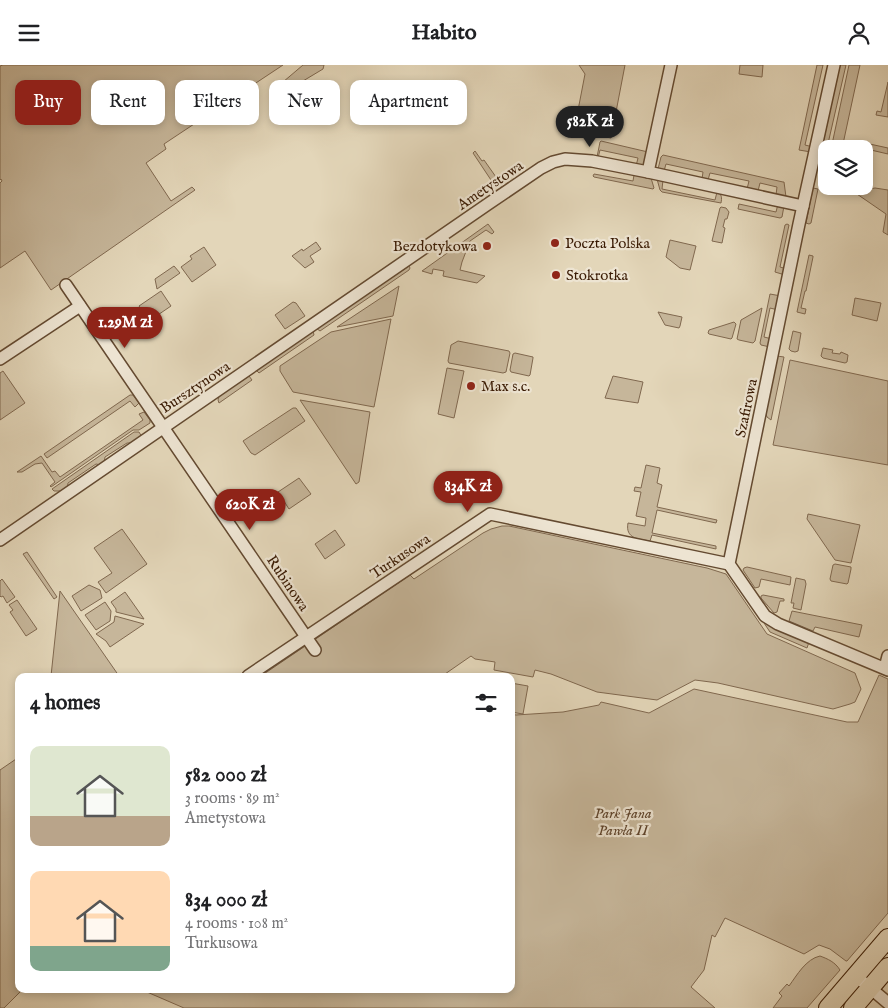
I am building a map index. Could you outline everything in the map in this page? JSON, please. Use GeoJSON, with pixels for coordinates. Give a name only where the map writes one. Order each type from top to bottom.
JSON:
{"type":"FeatureCollection","features":[{"type":"Feature","properties":{"kind":"main road"},"geometry":{"type":"LineString","coordinates":[[828,1008],[888,938]]}},
{"type":"Feature","properties":{"kind":"main road"},"geometry":{"type":"LineString","coordinates":[[853,1008],[888,967]]}},
{"type":"Feature","properties":{"kind":"street"},"geometry":{"type":"LineString","coordinates":[[648,172],[671,65]]}},
{"type":"Feature","properties":{"kind":"street","name":"Szafirowa"},"geometry":{"type":"LineString","coordinates":[[729,564],[834,65]]}},
{"type":"Feature","properties":{"kind":"street","name":"Ametystowa"},"geometry":{"type":"LineString","coordinates":[[408,260],[541,168],[565,159],[592,161],[648,172],[803,206]]}},
{"type":"Feature","properties":{"kind":"street","name":"Bursztynowa"},"geometry":{"type":"LineString","coordinates":[[0,540],[408,260]]}},
{"type":"Feature","properties":{"kind":"street","name":"Rubinowa"},"geometry":{"type":"LineString","coordinates":[[66,285],[315,649]]}},
{"type":"Feature","properties":{"kind":"street"},"geometry":{"type":"LineString","coordinates":[[0,359],[80,306]]}},
{"type":"Feature","properties":{"kind":"street","name":"Turkusowa"},"geometry":{"type":"LineString","coordinates":[[252,673],[490,514],[729,564]]}},
{"type":"Feature","properties":{"kind":"street"},"geometry":{"type":"LineString","coordinates":[[729,564],[765,616],[778,624],[886,669],[888,656]]}},
{"type":"Feature","properties":{"kind":"street"},"geometry":{"type":"LineString","coordinates":[[856,975],[888,1003]]}},
{"type":"Feature","properties":{"kind":"green space"},"geometry":{"type":"Polygon","coordinates":[[[283,65],[259,81],[175,80],[175,125],[193,125],[164,144],[166,149],[146,163],[171,201],[192,187],[195,190],[51,290],[25,251],[0,268],[0,183],[2,181],[0,180],[0,66],[283,65]]]}},
{"type":"Feature","properties":{"kind":"green space"},"geometry":{"type":"Polygon","coordinates":[[[303,65],[324,65],[323,69],[305,80],[285,80],[303,65]]]}},
{"type":"Feature","properties":{"kind":"green space"},"geometry":{"type":"Polygon","coordinates":[[[579,65],[625,65],[611,138],[574,131],[585,74],[579,65]]]}},
{"type":"Feature","properties":{"kind":"green space"},"geometry":{"type":"Polygon","coordinates":[[[740,65],[763,65],[762,77],[739,74],[740,65]]]}},
{"type":"Feature","properties":{"kind":"green space"},"geometry":{"type":"Polygon","coordinates":[[[817,65],[823,65],[805,145],[813,147],[811,152],[799,150],[817,65]]]}},
{"type":"Feature","properties":{"kind":"green space"},"geometry":{"type":"Polygon","coordinates":[[[840,65],[846,65],[829,140],[824,140],[840,65]]]}},
{"type":"Feature","properties":{"kind":"green space"},"geometry":{"type":"Polygon","coordinates":[[[849,65],[860,65],[844,140],[833,140],[849,65]]]}},
{"type":"Feature","properties":{"kind":"green space"},"geometry":{"type":"Polygon","coordinates":[[[888,82],[888,117],[876,115],[877,111],[881,112],[888,82]]]}},
{"type":"Feature","properties":{"kind":"green space"},"geometry":{"type":"Polygon","coordinates":[[[601,141],[648,152],[645,164],[636,166],[638,158],[600,150],[598,158],[601,141]]]}},
{"type":"Feature","properties":{"kind":"green space"},"geometry":{"type":"Polygon","coordinates":[[[873,145],[888,148],[888,154],[873,150],[873,145]]]}},
{"type":"Feature","properties":{"kind":"green space"},"geometry":{"type":"Polygon","coordinates":[[[475,151],[496,177],[495,182],[493,183],[473,153],[475,151]]]}},
{"type":"Feature","properties":{"kind":"green space"},"geometry":{"type":"Polygon","coordinates":[[[663,155],[784,182],[786,197],[776,195],[777,187],[760,183],[758,191],[747,189],[749,181],[710,173],[708,180],[702,179],[703,172],[666,164],[664,171],[658,169],[663,155]]]}},
{"type":"Feature","properties":{"kind":"green space"},"geometry":{"type":"Polygon","coordinates":[[[594,174],[633,181],[634,175],[651,178],[654,188],[594,177],[594,174]]]}},
{"type":"Feature","properties":{"kind":"green space"},"geometry":{"type":"Polygon","coordinates":[[[657,179],[663,180],[662,189],[715,200],[717,192],[721,196],[721,203],[662,192],[657,179]]]}},
{"type":"Feature","properties":{"kind":"green space"},"geometry":{"type":"Polygon","coordinates":[[[813,188],[818,189],[811,223],[806,223],[813,188]]]}},
{"type":"Feature","properties":{"kind":"green space"},"geometry":{"type":"Polygon","coordinates":[[[873,188],[888,190],[888,235],[883,232],[886,214],[858,195],[873,195],[873,188]]]}},
{"type":"Feature","properties":{"kind":"green space"},"geometry":{"type":"Polygon","coordinates":[[[739,204],[776,212],[778,204],[784,206],[782,217],[780,218],[738,209],[739,204]]]}},
{"type":"Feature","properties":{"kind":"green space"},"geometry":{"type":"Polygon","coordinates":[[[721,207],[726,208],[729,212],[723,227],[725,228],[722,243],[712,241],[721,207]]]}},
{"type":"Feature","properties":{"kind":"green space"},"geometry":{"type":"Polygon","coordinates":[[[488,224],[494,232],[492,234],[486,230],[470,241],[460,270],[485,276],[477,283],[443,276],[444,271],[433,269],[432,274],[422,271],[488,224]]]}},
{"type":"Feature","properties":{"kind":"green space"},"geometry":{"type":"Polygon","coordinates":[[[785,225],[789,225],[780,267],[787,269],[785,275],[775,272],[785,225]]]}},
{"type":"Feature","properties":{"kind":"green space"},"geometry":{"type":"Polygon","coordinates":[[[670,240],[696,246],[690,270],[680,268],[666,257],[670,240]]]}},
{"type":"Feature","properties":{"kind":"green space"},"geometry":{"type":"Polygon","coordinates":[[[316,242],[321,249],[310,256],[314,262],[305,268],[292,256],[316,242]]]}},
{"type":"Feature","properties":{"kind":"green space"},"geometry":{"type":"Polygon","coordinates":[[[204,247],[216,265],[192,282],[181,267],[192,259],[190,256],[204,247]]]}},
{"type":"Feature","properties":{"kind":"green space"},"geometry":{"type":"Polygon","coordinates":[[[809,255],[813,257],[801,308],[806,309],[805,314],[797,312],[809,255]]]}},
{"type":"Feature","properties":{"kind":"green space"},"geometry":{"type":"Polygon","coordinates":[[[174,266],[180,273],[157,289],[155,279],[174,266]]]}},
{"type":"Feature","properties":{"kind":"green space"},"geometry":{"type":"Polygon","coordinates":[[[409,266],[409,270],[320,331],[316,328],[409,266]]]}},
{"type":"Feature","properties":{"kind":"green space"},"geometry":{"type":"Polygon","coordinates":[[[399,286],[393,316],[337,327],[399,286]]]}},
{"type":"Feature","properties":{"kind":"green space"},"geometry":{"type":"Polygon","coordinates":[[[161,291],[171,306],[149,321],[139,306],[161,291]]]}},
{"type":"Feature","properties":{"kind":"green space"},"geometry":{"type":"Polygon","coordinates":[[[770,294],[781,296],[778,310],[770,308],[764,337],[772,339],[770,347],[760,343],[770,294]]]}},
{"type":"Feature","properties":{"kind":"green space"},"geometry":{"type":"Polygon","coordinates":[[[855,298],[881,303],[877,321],[852,315],[855,298]]]}},
{"type":"Feature","properties":{"kind":"green space"},"geometry":{"type":"Polygon","coordinates":[[[293,302],[296,303],[305,316],[285,329],[275,315],[293,302]]]}},
{"type":"Feature","properties":{"kind":"green space"},"geometry":{"type":"Polygon","coordinates":[[[762,308],[755,341],[753,343],[737,339],[741,320],[762,308]]]}},
{"type":"Feature","properties":{"kind":"green space"},"geometry":{"type":"Polygon","coordinates":[[[658,312],[682,317],[679,328],[665,325],[658,312]]]}},
{"type":"Feature","properties":{"kind":"green space"},"geometry":{"type":"Polygon","coordinates":[[[391,319],[374,407],[293,392],[280,371],[280,366],[331,332],[391,319]]]}},
{"type":"Feature","properties":{"kind":"green space"},"geometry":{"type":"Polygon","coordinates":[[[734,322],[736,324],[731,339],[708,333],[709,330],[734,322]]]}},
{"type":"Feature","properties":{"kind":"green space"},"geometry":{"type":"Polygon","coordinates":[[[313,331],[314,335],[259,373],[256,370],[313,331]]]}},
{"type":"Feature","properties":{"kind":"green space"},"geometry":{"type":"Polygon","coordinates":[[[793,331],[801,333],[798,351],[795,352],[789,349],[793,331]]]}},
{"type":"Feature","properties":{"kind":"green space"},"geometry":{"type":"Polygon","coordinates":[[[458,341],[509,351],[506,372],[449,363],[451,345],[458,341]]]}},
{"type":"Feature","properties":{"kind":"green space"},"geometry":{"type":"Polygon","coordinates":[[[823,348],[833,350],[832,353],[840,354],[841,352],[848,355],[847,362],[823,358],[821,356],[823,348]]]}},
{"type":"Feature","properties":{"kind":"green space"},"geometry":{"type":"Polygon","coordinates":[[[513,354],[533,357],[529,376],[511,372],[513,354]]]}},
{"type":"Feature","properties":{"kind":"green space"},"geometry":{"type":"Polygon","coordinates":[[[777,356],[784,357],[771,420],[766,414],[777,356]]]}},
{"type":"Feature","properties":{"kind":"green space"},"geometry":{"type":"Polygon","coordinates":[[[790,360],[888,381],[888,465],[773,445],[790,360]]]}},
{"type":"Feature","properties":{"kind":"green space"},"geometry":{"type":"Polygon","coordinates":[[[447,368],[464,371],[454,418],[438,414],[447,368]]]}},
{"type":"Feature","properties":{"kind":"green space"},"geometry":{"type":"Polygon","coordinates":[[[3,371],[25,403],[0,420],[0,373],[3,371]]]}},
{"type":"Feature","properties":{"kind":"green space"},"geometry":{"type":"Polygon","coordinates":[[[249,376],[252,380],[219,403],[219,396],[249,376]]]}},
{"type":"Feature","properties":{"kind":"green space"},"geometry":{"type":"Polygon","coordinates":[[[613,376],[643,382],[638,403],[605,398],[613,376]]]}},
{"type":"Feature","properties":{"kind":"green space"},"geometry":{"type":"Polygon","coordinates":[[[130,395],[133,395],[139,403],[135,407],[130,401],[47,458],[44,454],[130,395]]]}},
{"type":"Feature","properties":{"kind":"green space"},"geometry":{"type":"Polygon","coordinates":[[[300,400],[370,412],[359,482],[356,484],[300,400]]]}},
{"type":"Feature","properties":{"kind":"green space"},"geometry":{"type":"Polygon","coordinates":[[[293,408],[296,408],[305,421],[255,455],[251,453],[243,441],[293,408]]]}},
{"type":"Feature","properties":{"kind":"green space"},"geometry":{"type":"Polygon","coordinates":[[[144,412],[150,423],[139,430],[133,430],[51,487],[55,482],[42,463],[35,464],[22,472],[17,472],[41,456],[52,472],[55,471],[60,477],[143,420],[139,414],[144,412]]]}},
{"type":"Feature","properties":{"kind":"green space"},"geometry":{"type":"Polygon","coordinates":[[[134,432],[139,432],[142,437],[133,443],[127,443],[105,457],[104,463],[101,465],[96,464],[68,483],[67,489],[54,491],[52,489],[134,432]]]}},
{"type":"Feature","properties":{"kind":"green space"},"geometry":{"type":"Polygon","coordinates":[[[646,465],[660,468],[657,483],[662,485],[657,507],[717,520],[716,523],[657,510],[652,533],[716,546],[716,549],[652,535],[650,541],[637,539],[631,535],[628,523],[645,526],[646,518],[636,516],[641,492],[634,491],[635,487],[641,488],[646,465]]]}},
{"type":"Feature","properties":{"kind":"green space"},"geometry":{"type":"Polygon","coordinates":[[[299,478],[311,494],[289,509],[278,492],[299,478]]]}},
{"type":"Feature","properties":{"kind":"green space"},"geometry":{"type":"Polygon","coordinates":[[[808,514],[860,525],[851,563],[835,560],[807,519],[808,514]]]}},
{"type":"Feature","properties":{"kind":"green space"},"geometry":{"type":"Polygon","coordinates":[[[509,526],[707,568],[726,574],[767,634],[855,673],[861,689],[855,702],[833,709],[718,683],[695,680],[657,700],[597,692],[551,674],[535,670],[533,677],[494,670],[495,662],[475,659],[471,656],[446,673],[265,673],[410,575],[414,579],[491,529],[509,526]]]}},
{"type":"Feature","properties":{"kind":"green space"},"geometry":{"type":"Polygon","coordinates":[[[122,529],[147,564],[106,593],[98,582],[112,573],[94,548],[122,529]]]}},
{"type":"Feature","properties":{"kind":"green space"},"geometry":{"type":"Polygon","coordinates":[[[335,530],[345,545],[325,559],[315,544],[335,530]]]}},
{"type":"Feature","properties":{"kind":"green space"},"geometry":{"type":"Polygon","coordinates":[[[27,552],[57,597],[54,599],[23,554],[27,552]]]}},
{"type":"Feature","properties":{"kind":"green space"},"geometry":{"type":"Polygon","coordinates":[[[833,565],[851,567],[847,584],[831,581],[833,565]]]}},
{"type":"Feature","properties":{"kind":"green space"},"geometry":{"type":"Polygon","coordinates":[[[747,567],[791,577],[790,585],[761,579],[759,587],[755,588],[743,570],[747,567]]]}},
{"type":"Feature","properties":{"kind":"green space"},"geometry":{"type":"Polygon","coordinates":[[[796,578],[805,580],[806,584],[801,610],[793,608],[794,603],[791,603],[796,578]]]}},
{"type":"Feature","properties":{"kind":"green space"},"geometry":{"type":"Polygon","coordinates":[[[2,579],[15,597],[7,603],[3,596],[0,596],[0,581],[2,579]]]}},
{"type":"Feature","properties":{"kind":"green space"},"geometry":{"type":"Polygon","coordinates":[[[89,585],[100,590],[102,598],[81,611],[72,596],[89,585]]]}},
{"type":"Feature","properties":{"kind":"green space"},"geometry":{"type":"Polygon","coordinates":[[[60,591],[117,673],[51,673],[60,591]]]}},
{"type":"Feature","properties":{"kind":"green space"},"geometry":{"type":"Polygon","coordinates":[[[125,592],[144,619],[116,612],[111,602],[125,592]]]}},
{"type":"Feature","properties":{"kind":"green space"},"geometry":{"type":"Polygon","coordinates":[[[763,595],[784,599],[784,601],[780,601],[777,612],[774,613],[761,598],[763,595]]]}},
{"type":"Feature","properties":{"kind":"green space"},"geometry":{"type":"Polygon","coordinates":[[[17,600],[37,629],[26,636],[10,612],[13,610],[9,605],[17,600]]]}},
{"type":"Feature","properties":{"kind":"green space"},"geometry":{"type":"Polygon","coordinates":[[[105,602],[111,611],[110,621],[96,630],[85,615],[105,602]]]}},
{"type":"Feature","properties":{"kind":"green space"},"geometry":{"type":"Polygon","coordinates":[[[792,611],[862,625],[859,637],[815,627],[813,631],[789,621],[792,611]]]}},
{"type":"Feature","properties":{"kind":"green space"},"geometry":{"type":"Polygon","coordinates":[[[758,614],[809,642],[807,648],[770,632],[758,614]]]}},
{"type":"Feature","properties":{"kind":"green space"},"geometry":{"type":"Polygon","coordinates":[[[115,616],[144,624],[110,647],[106,641],[96,634],[114,622],[115,616]]]}},
{"type":"Feature","properties":{"kind":"green space","name":"Park Jana Pawła II"},"geometry":{"type":"Polygon","coordinates":[[[879,675],[888,679],[888,913],[847,961],[830,949],[819,945],[804,954],[725,918],[715,937],[712,935],[704,970],[691,987],[715,1008],[184,1008],[149,993],[515,993],[515,715],[563,712],[599,705],[601,702],[649,713],[694,689],[847,722],[858,722],[879,675]]]}},
{"type":"Feature","properties":{"kind":"green space"},"geometry":{"type":"Polygon","coordinates":[[[515,684],[528,686],[523,714],[515,713],[515,684]]]}},
{"type":"Feature","properties":{"kind":"green space"},"geometry":{"type":"Polygon","coordinates":[[[15,760],[15,993],[19,993],[4,1008],[0,1008],[0,770],[15,760]]]}},
{"type":"Feature","properties":{"kind":"green space"},"geometry":{"type":"Polygon","coordinates":[[[820,956],[834,963],[840,970],[807,1008],[773,1008],[782,996],[779,993],[787,984],[789,986],[810,960],[820,956]]]}},
{"type":"Feature","properties":{"kind":"place","name":"Poczta Polska"},"geometry":{"type":"Point","coordinates":[555,243]}},
{"type":"Feature","properties":{"kind":"place","name":"Bezdotykowa"},"geometry":{"type":"Point","coordinates":[487,246]}},
{"type":"Feature","properties":{"kind":"place","name":"Stokrotka"},"geometry":{"type":"Point","coordinates":[556,275]}},
{"type":"Feature","properties":{"kind":"place","name":"Max s.c."},"geometry":{"type":"Point","coordinates":[471,386]}}]}
